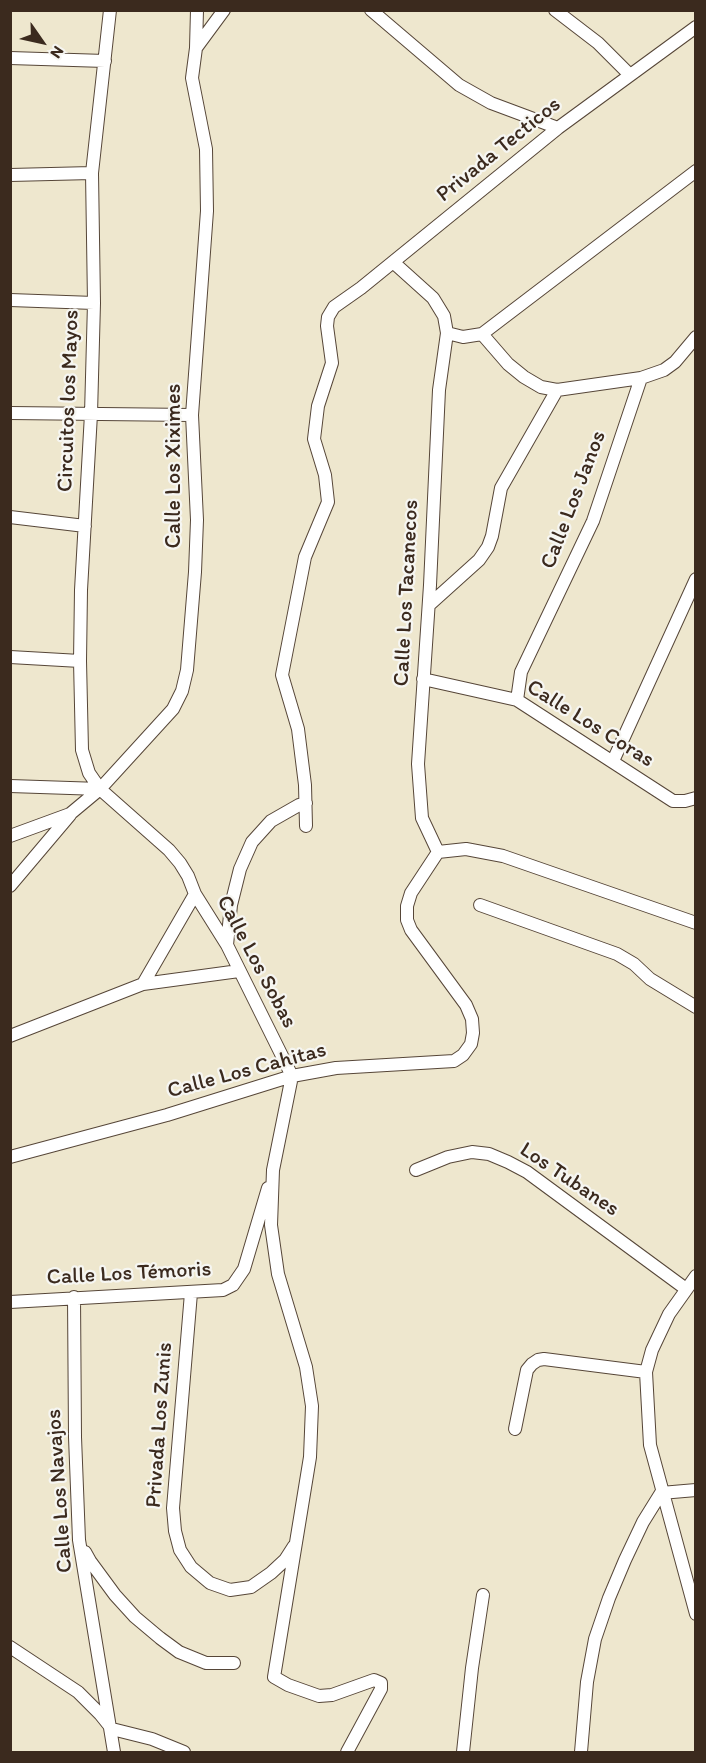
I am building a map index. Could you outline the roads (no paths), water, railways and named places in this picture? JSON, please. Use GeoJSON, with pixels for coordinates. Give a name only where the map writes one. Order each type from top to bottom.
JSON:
{"type":"FeatureCollection","features":[{"type":"Feature","properties":{"kind":"street","name":"Circuitos los Mayos"},"geometry":{"type":"LineString","coordinates":[[100,789],[89,773],[82,750],[80,662],[94,303],[92,173],[110,10]]}},
{"type":"Feature","properties":{"kind":"street","name":"Calle Los Xiximes"},"geometry":{"type":"LineString","coordinates":[[10,836],[70,814],[100,789],[173,709],[182,691],[187,670],[197,520],[192,416],[207,211],[206,149],[192,78],[197,10]]}},
{"type":"Feature","properties":{"kind":"street"},"geometry":{"type":"LineString","coordinates":[[196,48],[224,10]]}},
{"type":"Feature","properties":{"kind":"street"},"geometry":{"type":"LineString","coordinates":[[371,10],[459,85],[491,103],[558,128]]}},
{"type":"Feature","properties":{"kind":"street"},"geometry":{"type":"LineString","coordinates":[[555,10],[598,43],[630,75]]}},
{"type":"Feature","properties":{"kind":"street","name":"Privada Tecticos"},"geometry":{"type":"LineString","coordinates":[[306,803],[298,729],[282,675],[305,557],[328,502],[325,475],[314,439],[318,406],[332,363],[327,326],[331,310],[558,128],[696,27]]}},
{"type":"Feature","properties":{"kind":"street"},"geometry":{"type":"LineString","coordinates":[[10,58],[105,61]]}},
{"type":"Feature","properties":{"kind":"street"},"geometry":{"type":"LineString","coordinates":[[447,333],[473,337],[482,334],[696,171]]}},
{"type":"Feature","properties":{"kind":"street"},"geometry":{"type":"LineString","coordinates":[[10,175],[92,173]]}},
{"type":"Feature","properties":{"kind":"street","name":"Calle Los Tacanecos"},"geometry":{"type":"LineString","coordinates":[[393,262],[433,298],[444,316],[447,333],[439,390],[429,605],[418,764],[422,818],[438,852]]}},
{"type":"Feature","properties":{"kind":"street"},"geometry":{"type":"LineString","coordinates":[[10,300],[94,303]]}},
{"type":"Feature","properties":{"kind":"street"},"geometry":{"type":"LineString","coordinates":[[482,334],[497,353],[524,377],[541,387],[557,390],[641,378],[664,370],[675,362],[696,337]]}},
{"type":"Feature","properties":{"kind":"street","name":"Calle Los Janos"},"geometry":{"type":"LineString","coordinates":[[518,700],[522,672],[593,521],[641,378]]}},
{"type":"Feature","properties":{"kind":"street"},"geometry":{"type":"LineString","coordinates":[[429,605],[479,560],[488,548],[501,488],[557,390]]}},
{"type":"Feature","properties":{"kind":"street"},"geometry":{"type":"LineString","coordinates":[[10,413],[192,416]]}},
{"type":"Feature","properties":{"kind":"street"},"geometry":{"type":"LineString","coordinates":[[10,517],[85,526]]}},
{"type":"Feature","properties":{"kind":"street"},"geometry":{"type":"LineString","coordinates":[[613,761],[696,579]]}},
{"type":"Feature","properties":{"kind":"street"},"geometry":{"type":"LineString","coordinates":[[10,657],[80,662]]}},
{"type":"Feature","properties":{"kind":"street","name":"Calle Los Coras"},"geometry":{"type":"LineString","coordinates":[[423,679],[518,700],[673,801],[696,798]]}},
{"type":"Feature","properties":{"kind":"street"},"geometry":{"type":"LineString","coordinates":[[10,786],[100,789]]}},
{"type":"Feature","properties":{"kind":"street","name":"Calle Los Sobas"},"geometry":{"type":"LineString","coordinates":[[100,789],[169,850],[188,876],[195,894],[227,945],[292,1076]]}},
{"type":"Feature","properties":{"kind":"street"},"geometry":{"type":"LineString","coordinates":[[227,945],[231,905],[240,869],[252,842],[271,821],[298,805],[306,803],[306,826]]}},
{"type":"Feature","properties":{"kind":"street"},"geometry":{"type":"LineString","coordinates":[[10,886],[70,814]]}},
{"type":"Feature","properties":{"kind":"street"},"geometry":{"type":"LineString","coordinates":[[438,852],[466,849],[503,856],[696,922]]}},
{"type":"Feature","properties":{"kind":"street","name":"Calle Los Cahitas"},"geometry":{"type":"LineString","coordinates":[[10,1157],[167,1115],[292,1076],[336,1068],[454,1061],[463,1055],[473,1033],[472,1019],[466,1005],[411,930],[407,920],[407,906],[411,893],[438,852]]}},
{"type":"Feature","properties":{"kind":"street"},"geometry":{"type":"LineString","coordinates":[[143,984],[195,894]]}},
{"type":"Feature","properties":{"kind":"street"},"geometry":{"type":"LineString","coordinates":[[480,905],[617,954],[634,964],[650,979],[696,1007]]}},
{"type":"Feature","properties":{"kind":"street"},"geometry":{"type":"LineString","coordinates":[[10,1036],[143,984],[239,971]]}},
{"type":"Feature","properties":{"kind":"street"},"geometry":{"type":"LineString","coordinates":[[292,1076],[273,1170],[271,1225],[278,1274],[306,1367],[312,1406],[310,1457],[274,1677],[288,1686],[318,1696],[332,1695],[374,1680],[381,1683],[381,1689],[347,1752]]}},
{"type":"Feature","properties":{"kind":"street","name":"Los Tubanes"},"geometry":{"type":"LineString","coordinates":[[416,1170],[448,1157],[472,1152],[489,1154],[508,1162],[527,1172],[686,1288]]}},
{"type":"Feature","properties":{"kind":"street","name":"Calle Los Témoris"},"geometry":{"type":"LineString","coordinates":[[10,1302],[74,1297],[191,1293],[224,1290],[233,1286],[244,1269],[273,1170]]}},
{"type":"Feature","properties":{"kind":"street"},"geometry":{"type":"LineString","coordinates":[[696,1276],[686,1288],[660,1332],[646,1372],[650,1445],[661,1493],[696,1614]]}},
{"type":"Feature","properties":{"kind":"street","name":"Privada Los Zunis"},"geometry":{"type":"LineString","coordinates":[[191,1293],[173,1508],[180,1551],[190,1567],[210,1583],[230,1590],[251,1587],[271,1574],[285,1560],[297,1542]]}},
{"type":"Feature","properties":{"kind":"street","name":"Calle Los Navajos"},"geometry":{"type":"LineString","coordinates":[[74,1297],[75,1437],[80,1540],[114,1752]]}},
{"type":"Feature","properties":{"kind":"street"},"geometry":{"type":"LineString","coordinates":[[515,1429],[524,1378],[527,1370],[538,1360],[646,1372]]}},
{"type":"Feature","properties":{"kind":"street"},"geometry":{"type":"LineString","coordinates":[[661,1493],[696,1490]]}},
{"type":"Feature","properties":{"kind":"street"},"geometry":{"type":"LineString","coordinates":[[581,1752],[587,1682],[595,1639],[629,1550],[661,1493]]}},
{"type":"Feature","properties":{"kind":"street"},"geometry":{"type":"LineString","coordinates":[[80,1540],[90,1561],[115,1595],[159,1638],[179,1652],[206,1663],[234,1663]]}},
{"type":"Feature","properties":{"kind":"street"},"geometry":{"type":"LineString","coordinates":[[463,1752],[483,1595]]}},
{"type":"Feature","properties":{"kind":"street"},"geometry":{"type":"LineString","coordinates":[[10,1647],[78,1692],[112,1729],[152,1739],[184,1752]]}}]}
